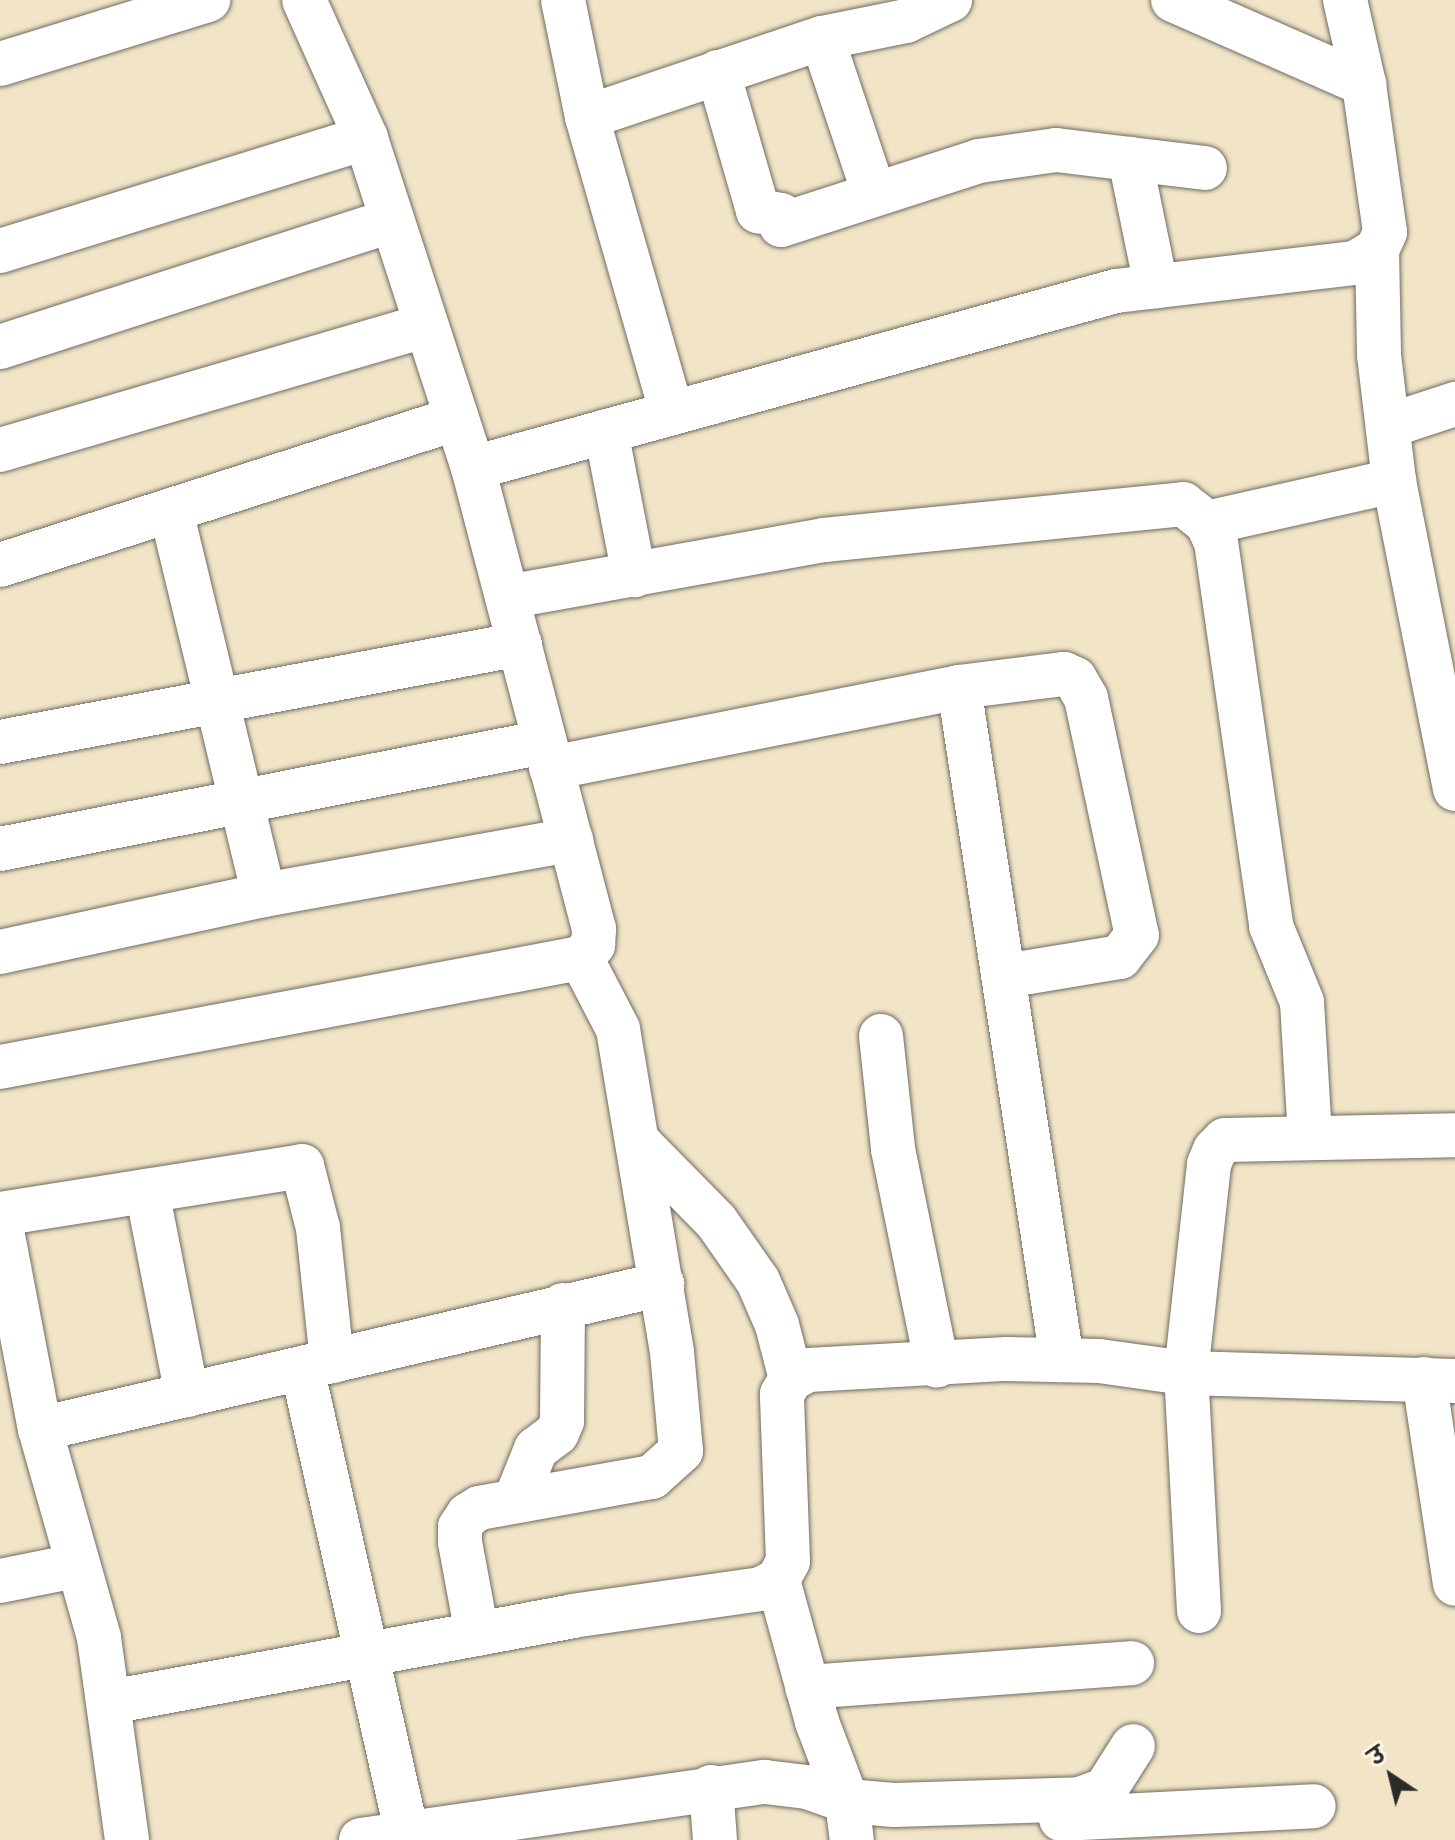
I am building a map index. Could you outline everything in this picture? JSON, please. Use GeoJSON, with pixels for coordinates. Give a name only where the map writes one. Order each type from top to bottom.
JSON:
{"type":"FeatureCollection","features":[{"type":"Feature","properties":{"kind":"street"},"geometry":{"type":"LineString","coordinates":[[0,64],[208,0]]}},
{"type":"Feature","properties":{"kind":"street"},"geometry":{"type":"LineString","coordinates":[[0,1067],[581,958],[593,945],[594,929],[473,468],[390,221],[366,138],[304,0]]}},
{"type":"Feature","properties":{"kind":"street"},"geometry":{"type":"LineString","coordinates":[[563,0],[587,117],[672,413]]}},
{"type":"Feature","properties":{"kind":"street"},"geometry":{"type":"LineString","coordinates":[[587,117],[822,38],[906,21],[950,0]]}},
{"type":"Feature","properties":{"kind":"street"},"geometry":{"type":"LineString","coordinates":[[1173,0],[1364,84]]}},
{"type":"Feature","properties":{"kind":"street"},"geometry":{"type":"LineString","coordinates":[[1345,0],[1364,84],[1385,232],[1377,250],[1379,355],[1394,481],[1455,789]]}},
{"type":"Feature","properties":{"kind":"street"},"geometry":{"type":"LineString","coordinates":[[822,38],[874,193]]}},
{"type":"Feature","properties":{"kind":"street"},"geometry":{"type":"LineString","coordinates":[[718,72],[758,211],[781,215],[781,225],[979,161],[1056,150],[1205,168]]}},
{"type":"Feature","properties":{"kind":"street"},"geometry":{"type":"LineString","coordinates":[[0,251],[366,138]]}},
{"type":"Feature","properties":{"kind":"street"},"geometry":{"type":"LineString","coordinates":[[1130,159],[1156,286]]}},
{"type":"Feature","properties":{"kind":"street"},"geometry":{"type":"LineString","coordinates":[[0,347],[390,221]]}},
{"type":"Feature","properties":{"kind":"street"},"geometry":{"type":"LineString","coordinates":[[473,468],[1116,291],[1355,263],[1377,250]]}},
{"type":"Feature","properties":{"kind":"street"},"geometry":{"type":"LineString","coordinates":[[0,450],[425,326]]}},
{"type":"Feature","properties":{"kind":"street"},"geometry":{"type":"LineString","coordinates":[[1388,426],[1455,404]]}},
{"type":"Feature","properties":{"kind":"street"},"geometry":{"type":"LineString","coordinates":[[0,565],[456,419]]}},
{"type":"Feature","properties":{"kind":"street"},"geometry":{"type":"LineString","coordinates":[[606,431],[634,575]]}},
{"type":"Feature","properties":{"kind":"street"},"geometry":{"type":"LineString","coordinates":[[1207,523],[1394,481]]}},
{"type":"Feature","properties":{"kind":"street"},"geometry":{"type":"LineString","coordinates":[[507,597],[824,540],[1119,506],[1183,504],[1207,523],[1216,542],[1271,926],[1302,1002],[1310,1137]]}},
{"type":"Feature","properties":{"kind":"street"},"geometry":{"type":"LineString","coordinates":[[171,511],[264,895]]}},
{"type":"Feature","properties":{"kind":"street"},"geometry":{"type":"LineString","coordinates":[[0,742],[520,644]]}},
{"type":"Feature","properties":{"kind":"street"},"geometry":{"type":"LineString","coordinates":[[0,849],[241,803],[959,687],[1064,674],[1075,679],[1086,698],[1137,935],[1120,957],[1005,976]]}},
{"type":"Feature","properties":{"kind":"street"},"geometry":{"type":"LineString","coordinates":[[959,687],[1062,1360]]}},
{"type":"Feature","properties":{"kind":"street"},"geometry":{"type":"LineString","coordinates":[[0,952],[264,895],[571,840]]}},
{"type":"Feature","properties":{"kind":"street"},"geometry":{"type":"LineString","coordinates":[[477,1634],[460,1527],[479,1508],[652,1477],[681,1451],[662,1284],[618,1029],[581,958]]}},
{"type":"Feature","properties":{"kind":"street"},"geometry":{"type":"LineString","coordinates":[[881,1036],[893,1149],[937,1366]]}},
{"type":"Feature","properties":{"kind":"street"},"geometry":{"type":"LineString","coordinates":[[1199,1611],[1186,1373],[1209,1164],[1215,1150],[1225,1140],[1455,1135]]}},
{"type":"Feature","properties":{"kind":"street"},"geometry":{"type":"LineString","coordinates":[[639,1143],[716,1221],[758,1281],[777,1325],[791,1379]]}},
{"type":"Feature","properties":{"kind":"street"},"geometry":{"type":"LineString","coordinates":[[0,1214],[302,1166],[318,1228],[317,1364],[369,1653],[407,1833]]}},
{"type":"Feature","properties":{"kind":"street"},"geometry":{"type":"LineString","coordinates":[[147,1191],[187,1395]]}},
{"type":"Feature","properties":{"kind":"street"},"geometry":{"type":"LineString","coordinates":[[0,1220],[40,1429],[75,1566],[99,1638],[127,1840]]}},
{"type":"Feature","properties":{"kind":"street"},"geometry":{"type":"LineString","coordinates":[[40,1429],[662,1284]]}},
{"type":"Feature","properties":{"kind":"street"},"geometry":{"type":"LineString","coordinates":[[515,1501],[536,1449],[557,1433],[562,1421],[563,1305]]}},
{"type":"Feature","properties":{"kind":"street"},"geometry":{"type":"LineString","coordinates":[[110,1702],[477,1634],[761,1589],[778,1580],[788,1561],[782,1394],[791,1379],[808,1370],[1062,1360],[1186,1373],[1439,1380],[1455,1584]]}},
{"type":"Feature","properties":{"kind":"street"},"geometry":{"type":"LineString","coordinates":[[0,1581],[75,1566]]}},
{"type":"Feature","properties":{"kind":"street"},"geometry":{"type":"LineString","coordinates":[[778,1580],[807,1687],[850,1823]]}},
{"type":"Feature","properties":{"kind":"street"},"geometry":{"type":"LineString","coordinates":[[807,1687],[1132,1663]]}},
{"type":"Feature","properties":{"kind":"street"},"geometry":{"type":"LineString","coordinates":[[850,1823],[894,1805],[1080,1799],[1105,1790],[1133,1746]]}},
{"type":"Feature","properties":{"kind":"street"},"geometry":{"type":"LineString","coordinates":[[361,1840],[711,1787],[765,1782],[807,1787],[850,1823],[1314,1806]]}},
{"type":"Feature","properties":{"kind":"street"},"geometry":{"type":"LineString","coordinates":[[711,1787],[715,1840]]}}]}
